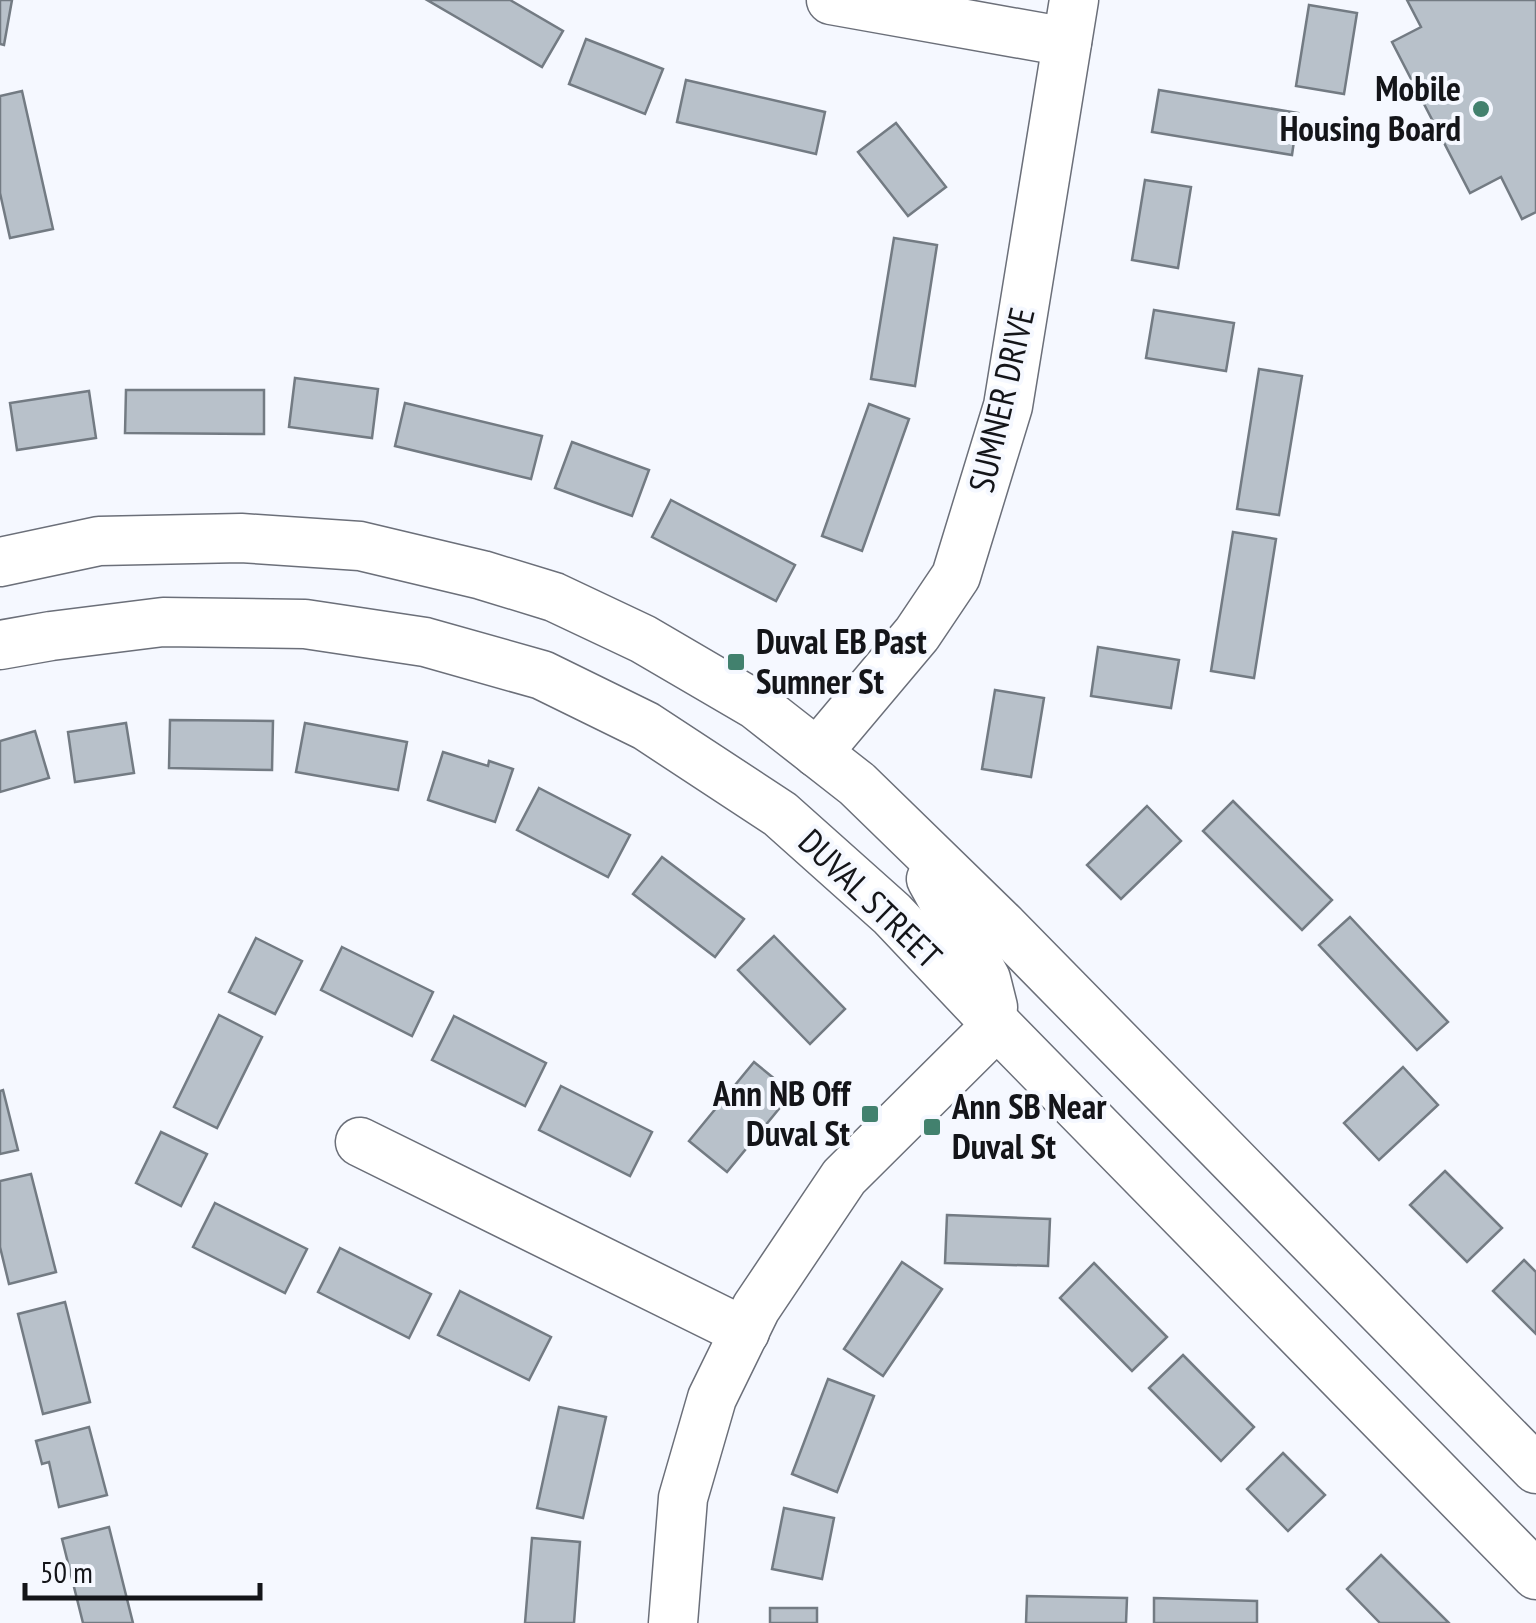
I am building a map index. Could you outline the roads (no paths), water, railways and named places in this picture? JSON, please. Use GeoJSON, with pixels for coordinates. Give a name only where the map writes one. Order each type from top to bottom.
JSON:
{"type":"FeatureCollection","features":[{"type":"Feature","properties":{"kind":"street"},"geometry":{"type":"LineString","coordinates":[[831,0],[1071,21]]}},
{"type":"Feature","properties":{"kind":"street","name":"SUMNER DRIVE"},"geometry":{"type":"LineString","coordinates":[[817,754],[917,634],[956,576],[1008,406],[1071,21]]}},
{"type":"Feature","properties":{"kind":"street","name":"DUVAL STREET"},"geometry":{"type":"LineString","coordinates":[[0,562],[99,540],[242,538],[360,546],[554,597],[643,639],[756,705],[857,784],[912,837],[1536,1470]]}},
{"type":"Feature","properties":{"kind":"street","name":"DUVAL STREET"},"geometry":{"type":"LineString","coordinates":[[0,644],[163,622],[305,624],[424,642],[542,675],[646,726],[780,814],[892,914],[1536,1575]]}},
{"type":"Feature","properties":{"kind":"street"},"geometry":{"type":"LineString","coordinates":[[673,1623],[682,1498],[712,1398],[756,1308],[844,1177],[997,1025],[986,979],[912,837]]}},
{"type":"Feature","properties":{"kind":"street"},"geometry":{"type":"LineString","coordinates":[[360,1142],[744,1332]]}},
{"type":"Feature","properties":{"kind":"place","name":"Mobile Housing Board"},"geometry":{"type":"Point","coordinates":[1481,109]}},
{"type":"Feature","properties":{"kind":"place","name":"Duval EB Past Sumner St"},"geometry":{"type":"Point","coordinates":[736,662]}},
{"type":"Feature","properties":{"kind":"place","name":"Ann NB Off Duval St"},"geometry":{"type":"Point","coordinates":[870,1114]}},
{"type":"Feature","properties":{"kind":"place","name":"Ann SB Near Duval St"},"geometry":{"type":"Point","coordinates":[932,1127]}}]}
